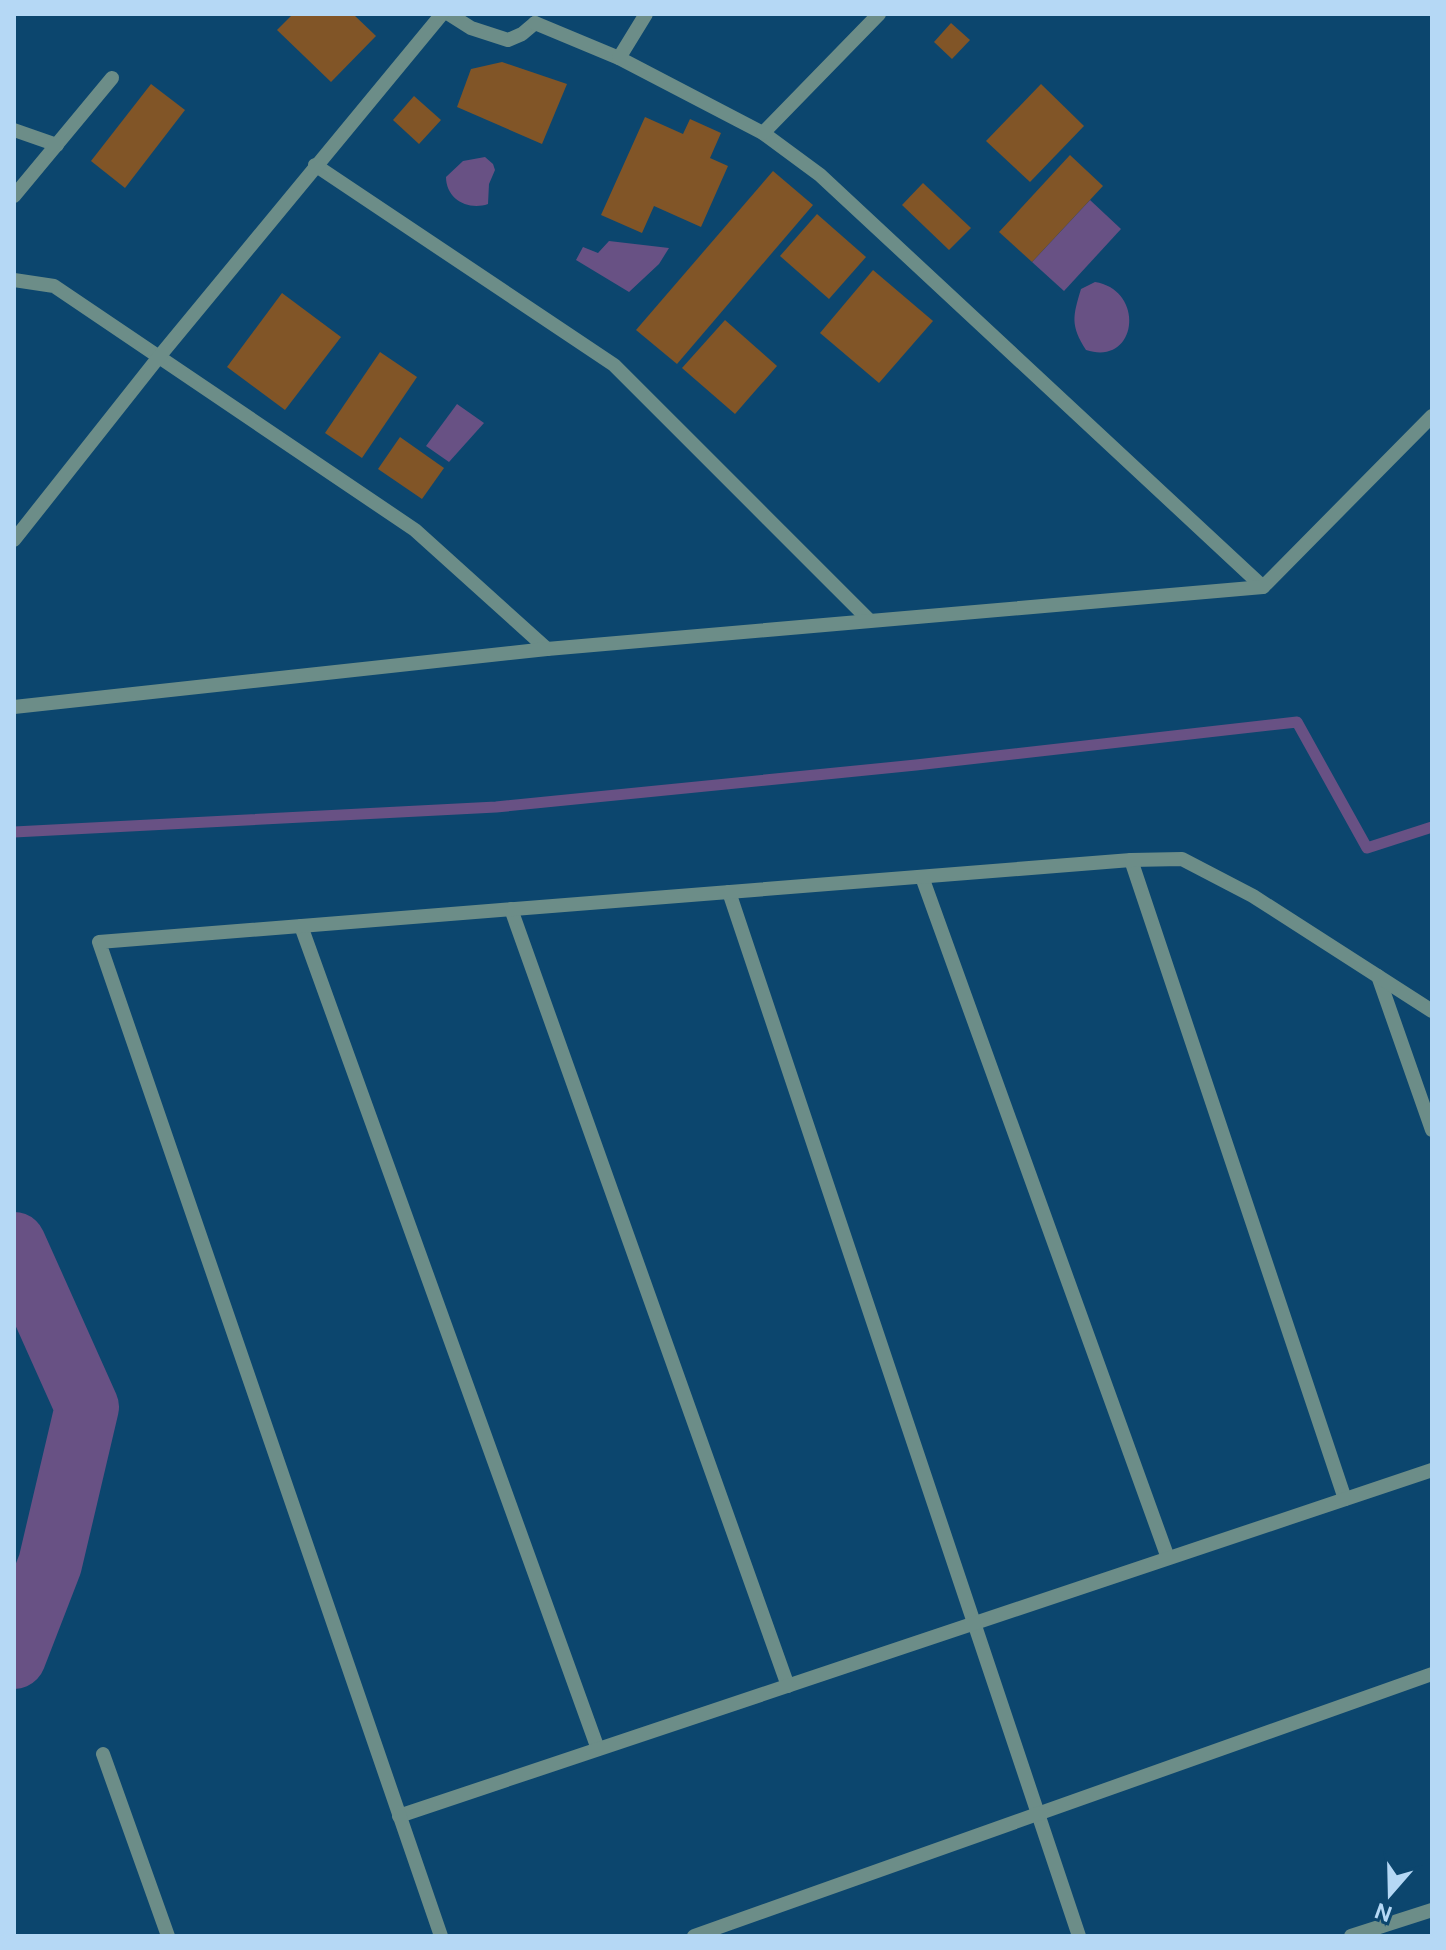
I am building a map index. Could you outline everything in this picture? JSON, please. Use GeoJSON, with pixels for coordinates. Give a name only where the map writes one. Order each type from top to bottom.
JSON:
{"type":"FeatureCollection","features":[{"type":"Feature","properties":{"kind":"street"},"geometry":{"type":"LineString","coordinates":[[14,540],[315,165],[442,14]]}},
{"type":"Feature","properties":{"kind":"street"},"geometry":{"type":"LineString","coordinates":[[449,14],[471,28],[508,40],[522,34],[535,18],[763,133],[820,175],[1263,587]]}},
{"type":"Feature","properties":{"kind":"street"},"geometry":{"type":"LineString","coordinates":[[619,58],[646,14]]}},
{"type":"Feature","properties":{"kind":"street"},"geometry":{"type":"LineString","coordinates":[[763,133],[879,14]]}},
{"type":"Feature","properties":{"kind":"street"},"geometry":{"type":"LineString","coordinates":[[14,196],[112,78]]}},
{"type":"Feature","properties":{"kind":"street"},"geometry":{"type":"LineString","coordinates":[[14,130],[57,145]]}},
{"type":"Feature","properties":{"kind":"street"},"geometry":{"type":"LineString","coordinates":[[315,165],[614,365],[869,620]]}},
{"type":"Feature","properties":{"kind":"street"},"geometry":{"type":"LineString","coordinates":[[14,280],[54,286],[415,530],[547,649]]}},
{"type":"Feature","properties":{"kind":"street"},"geometry":{"type":"LineString","coordinates":[[14,707],[547,649],[1263,587],[1432,416]]}},
{"type":"Feature","properties":{"kind":"street"},"geometry":{"type":"LineString","coordinates":[[441,1936],[99,942],[1131,860],[1182,859],[1253,896],[1432,1011]]}},
{"type":"Feature","properties":{"kind":"street"},"geometry":{"type":"LineString","coordinates":[[1131,860],[1345,1499]]}},
{"type":"Feature","properties":{"kind":"street"},"geometry":{"type":"LineString","coordinates":[[922,877],[1168,1558]]}},
{"type":"Feature","properties":{"kind":"street"},"geometry":{"type":"LineString","coordinates":[[729,892],[1079,1936]]}},
{"type":"Feature","properties":{"kind":"street"},"geometry":{"type":"LineString","coordinates":[[511,909],[788,1686]]}},
{"type":"Feature","properties":{"kind":"street"},"geometry":{"type":"LineString","coordinates":[[301,926],[598,1749]]}},
{"type":"Feature","properties":{"kind":"street"},"geometry":{"type":"LineString","coordinates":[[1378,976],[1432,1130]]}},
{"type":"Feature","properties":{"kind":"street"},"geometry":{"type":"LineString","coordinates":[[399,1816],[1432,1470]]}},
{"type":"Feature","properties":{"kind":"street"},"geometry":{"type":"LineString","coordinates":[[694,1936],[1432,1674]]}},
{"type":"Feature","properties":{"kind":"street"},"geometry":{"type":"LineString","coordinates":[[103,1754],[168,1936]]}},
{"type":"Feature","properties":{"kind":"street"},"geometry":{"type":"LineString","coordinates":[[1351,1936],[1432,1910]]}},
{"type":"Feature","properties":{"kind":"shaded area"},"geometry":{"type":"Polygon","coordinates":[[[485,157],[495,170],[489,184],[488,204],[466,204],[454,197],[446,177],[463,161],[485,157]]]}},
{"type":"Feature","properties":{"kind":"shaded area"},"geometry":{"type":"Polygon","coordinates":[[[1090,200],[1121,229],[1064,291],[1032,262],[1090,200]]]}},
{"type":"Feature","properties":{"kind":"shaded area"},"geometry":{"type":"Polygon","coordinates":[[[609,241],[669,248],[659,264],[629,292],[576,260],[583,247],[598,253],[609,241]]]}},
{"type":"Feature","properties":{"kind":"shaded area"},"geometry":{"type":"Polygon","coordinates":[[[1095,282],[1111,288],[1122,298],[1128,312],[1129,325],[1125,338],[1117,348],[1103,352],[1086,350],[1075,327],[1081,289],[1095,282]]]}},
{"type":"Feature","properties":{"kind":"shaded area"},"geometry":{"type":"Polygon","coordinates":[[[457,404],[484,423],[449,462],[426,446],[457,404]]]}},
{"type":"Feature","properties":{"kind":"building"},"geometry":{"type":"Polygon","coordinates":[[[293,14],[353,14],[376,36],[331,82],[277,30],[293,14]]]}},
{"type":"Feature","properties":{"kind":"building"},"geometry":{"type":"Polygon","coordinates":[[[951,23],[970,40],[952,59],[934,42],[951,23]]]}},
{"type":"Feature","properties":{"kind":"building"},"geometry":{"type":"Polygon","coordinates":[[[502,62],[567,84],[542,144],[457,107],[471,69],[502,62]]]}},
{"type":"Feature","properties":{"kind":"building"},"geometry":{"type":"Polygon","coordinates":[[[151,84],[185,110],[125,188],[91,161],[151,84]]]}},
{"type":"Feature","properties":{"kind":"building"},"geometry":{"type":"Polygon","coordinates":[[[1041,84],[1084,126],[1030,182],[986,141],[1041,84]]]}},
{"type":"Feature","properties":{"kind":"building"},"geometry":{"type":"Polygon","coordinates":[[[414,96],[441,120],[419,144],[393,120],[414,96]]]}},
{"type":"Feature","properties":{"kind":"building"},"geometry":{"type":"Polygon","coordinates":[[[645,117],[683,134],[690,119],[721,133],[710,158],[728,166],[701,227],[654,206],[642,233],[601,215],[645,117]]]}},
{"type":"Feature","properties":{"kind":"building"},"geometry":{"type":"Polygon","coordinates":[[[1070,155],[1103,186],[1032,262],[999,232],[1070,155]]]}},
{"type":"Feature","properties":{"kind":"building"},"geometry":{"type":"Polygon","coordinates":[[[773,171],[813,205],[677,364],[636,330],[773,171]]]}},
{"type":"Feature","properties":{"kind":"building"},"geometry":{"type":"Polygon","coordinates":[[[923,183],[971,228],[949,250],[902,205],[923,183]]]}},
{"type":"Feature","properties":{"kind":"building"},"geometry":{"type":"Polygon","coordinates":[[[817,214],[866,257],[829,299],[780,256],[817,214]]]}},
{"type":"Feature","properties":{"kind":"building"},"geometry":{"type":"Polygon","coordinates":[[[873,270],[933,321],[879,383],[820,333],[873,270]]]}},
{"type":"Feature","properties":{"kind":"building"},"geometry":{"type":"Polygon","coordinates":[[[282,293],[341,337],[285,410],[227,367],[282,293]]]}},
{"type":"Feature","properties":{"kind":"building"},"geometry":{"type":"Polygon","coordinates":[[[725,320],[777,366],[735,414],[682,368],[725,320]]]}},
{"type":"Feature","properties":{"kind":"building"},"geometry":{"type":"Polygon","coordinates":[[[380,352],[417,377],[362,458],[325,433],[380,352]]]}},
{"type":"Feature","properties":{"kind":"building"},"geometry":{"type":"Polygon","coordinates":[[[400,437],[444,468],[422,499],[378,469],[400,437]]]}},
{"type":"Feature","properties":{"kind":"waterway"},"geometry":{"type":"LineString","coordinates":[[14,832],[496,807],[916,765],[1297,722],[1367,848],[1432,827]]}},
{"type":"Feature","properties":{"kind":"waterway"},"geometry":{"type":"LineString","coordinates":[[14,1244],[87,1407],[50,1564],[14,1657]]}}]}
